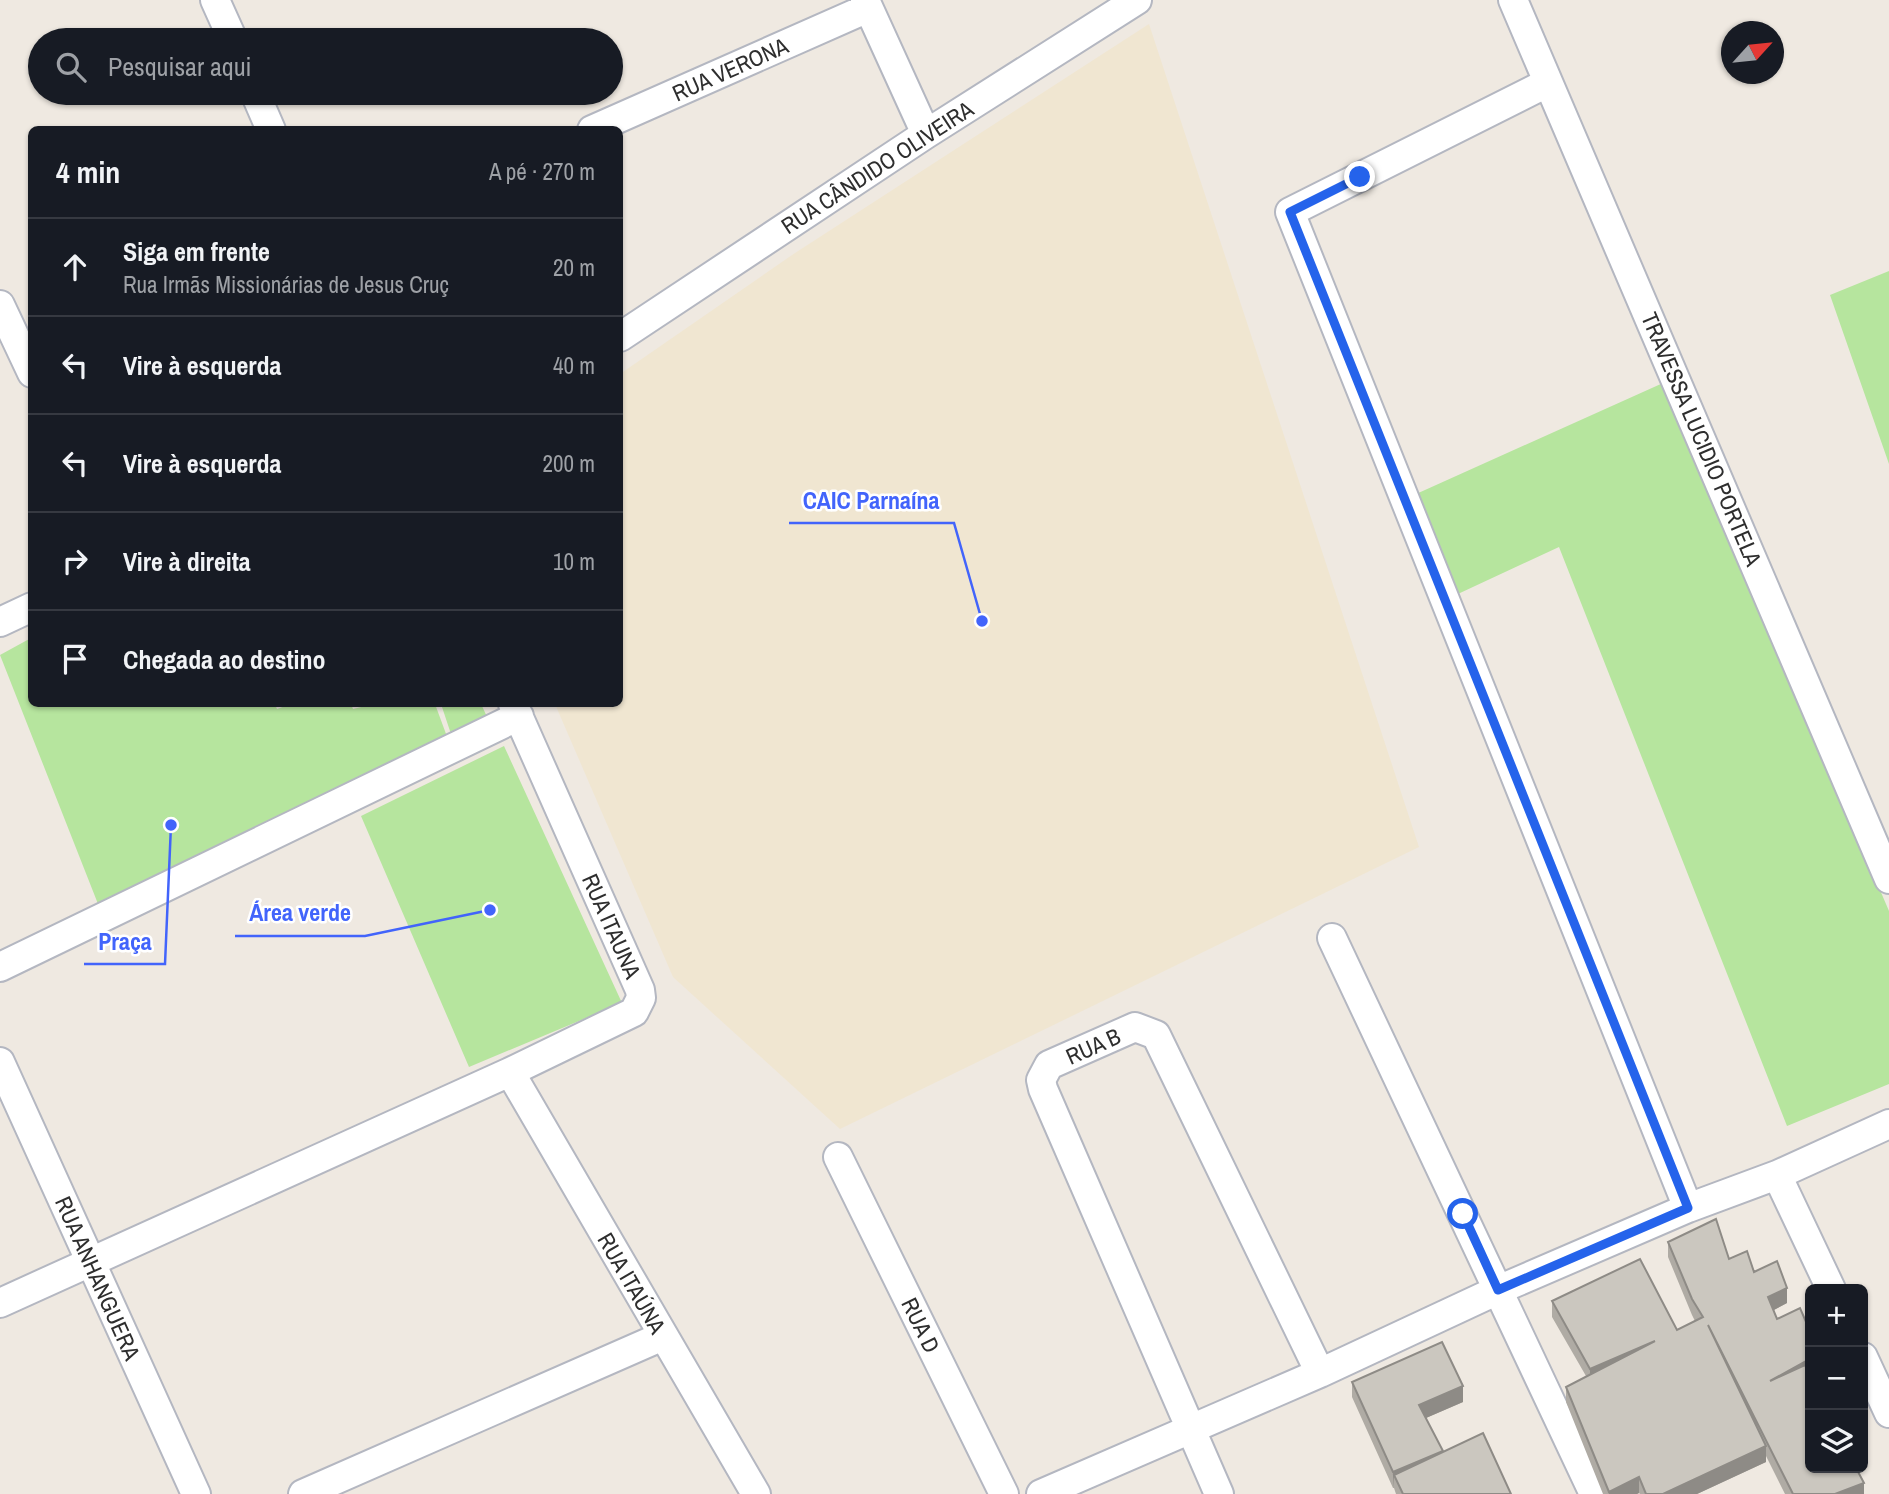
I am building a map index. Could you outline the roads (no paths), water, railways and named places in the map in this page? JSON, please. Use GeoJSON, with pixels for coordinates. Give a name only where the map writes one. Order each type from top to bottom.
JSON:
{"type":"FeatureCollection","features":[{"type":"Feature","properties":{"kind":"street"},"geometry":{"type":"LineString","coordinates":[[215,0],[228,28]]}},
{"type":"Feature","properties":{"kind":"street","name":"RUA CÂNDIDO OLIVEIRA"},"geometry":{"type":"LineString","coordinates":[[623,335],[926,134],[1137,0]]}},
{"type":"Feature","properties":{"kind":"street","name":"TRAVESSA LUCIDIO PORTELA"},"geometry":{"type":"LineString","coordinates":[[1513,0],[1889,879]]}},
{"type":"Feature","properties":{"kind":"street"},"geometry":{"type":"LineString","coordinates":[[867,4],[926,134]]}},
{"type":"Feature","properties":{"kind":"street","name":"RUA VERONA"},"geometry":{"type":"LineString","coordinates":[[601,126],[867,4]]}},
{"type":"Feature","properties":{"kind":"street"},"geometry":{"type":"LineString","coordinates":[[1547,83],[1290,212],[1688,1208]]}},
{"type":"Feature","properties":{"kind":"street"},"geometry":{"type":"LineString","coordinates":[[260,105],[269,126]]}},
{"type":"Feature","properties":{"kind":"street"},"geometry":{"type":"LineString","coordinates":[[0,305],[28,364]]}},
{"type":"Feature","properties":{"kind":"street"},"geometry":{"type":"LineString","coordinates":[[0,622],[28,609]]}},
{"type":"Feature","properties":{"kind":"street"},"geometry":{"type":"LineString","coordinates":[[0,967],[516,710]]}},
{"type":"Feature","properties":{"kind":"street","name":"RUA ITAUNA"},"geometry":{"type":"LineString","coordinates":[[510,1072],[627,1017],[634,1012],[641,998],[516,710]]}},
{"type":"Feature","properties":{"kind":"street"},"geometry":{"type":"LineString","coordinates":[[1332,938],[1594,1494]]}},
{"type":"Feature","properties":{"kind":"street","name":"RUA B"},"geometry":{"type":"LineString","coordinates":[[1189,1430],[1041,1080],[1049,1065],[1135,1027],[1156,1035],[1320,1373]]}},
{"type":"Feature","properties":{"kind":"street","name":"RUA ANHANGUERA"},"geometry":{"type":"LineString","coordinates":[[0,1062],[196,1494]]}},
{"type":"Feature","properties":{"kind":"street"},"geometry":{"type":"LineString","coordinates":[[0,1303],[510,1072]]}},
{"type":"Feature","properties":{"kind":"street","name":"RUA ITAÚNA"},"geometry":{"type":"LineString","coordinates":[[510,1072],[756,1494]]}},
{"type":"Feature","properties":{"kind":"street"},"geometry":{"type":"LineString","coordinates":[[1041,1494],[1320,1373],[1498,1290],[1688,1208],[1777,1175],[1889,1124]]}},
{"type":"Feature","properties":{"kind":"street","name":"RUA D"},"geometry":{"type":"LineString","coordinates":[[838,1157],[1004,1494]]}},
{"type":"Feature","properties":{"kind":"street"},"geometry":{"type":"LineString","coordinates":[[1777,1175],[1829,1284]]}},
{"type":"Feature","properties":{"kind":"street"},"geometry":{"type":"LineString","coordinates":[[303,1494],[663,1336]]}},
{"type":"Feature","properties":{"kind":"street"},"geometry":{"type":"LineString","coordinates":[[1868,1368],[1889,1413]]}},
{"type":"Feature","properties":{"kind":"street"},"geometry":{"type":"LineString","coordinates":[[1189,1430],[1219,1494]]}},
{"type":"Feature","properties":{"kind":"place","name":"CAIC Parnaína"},"geometry":{"type":"Point","coordinates":[982,621]}},
{"type":"Feature","properties":{"kind":"place","name":"Praça"},"geometry":{"type":"Point","coordinates":[171,825]}},
{"type":"Feature","properties":{"kind":"place","name":"Área verde"},"geometry":{"type":"Point","coordinates":[490,910]}}]}
